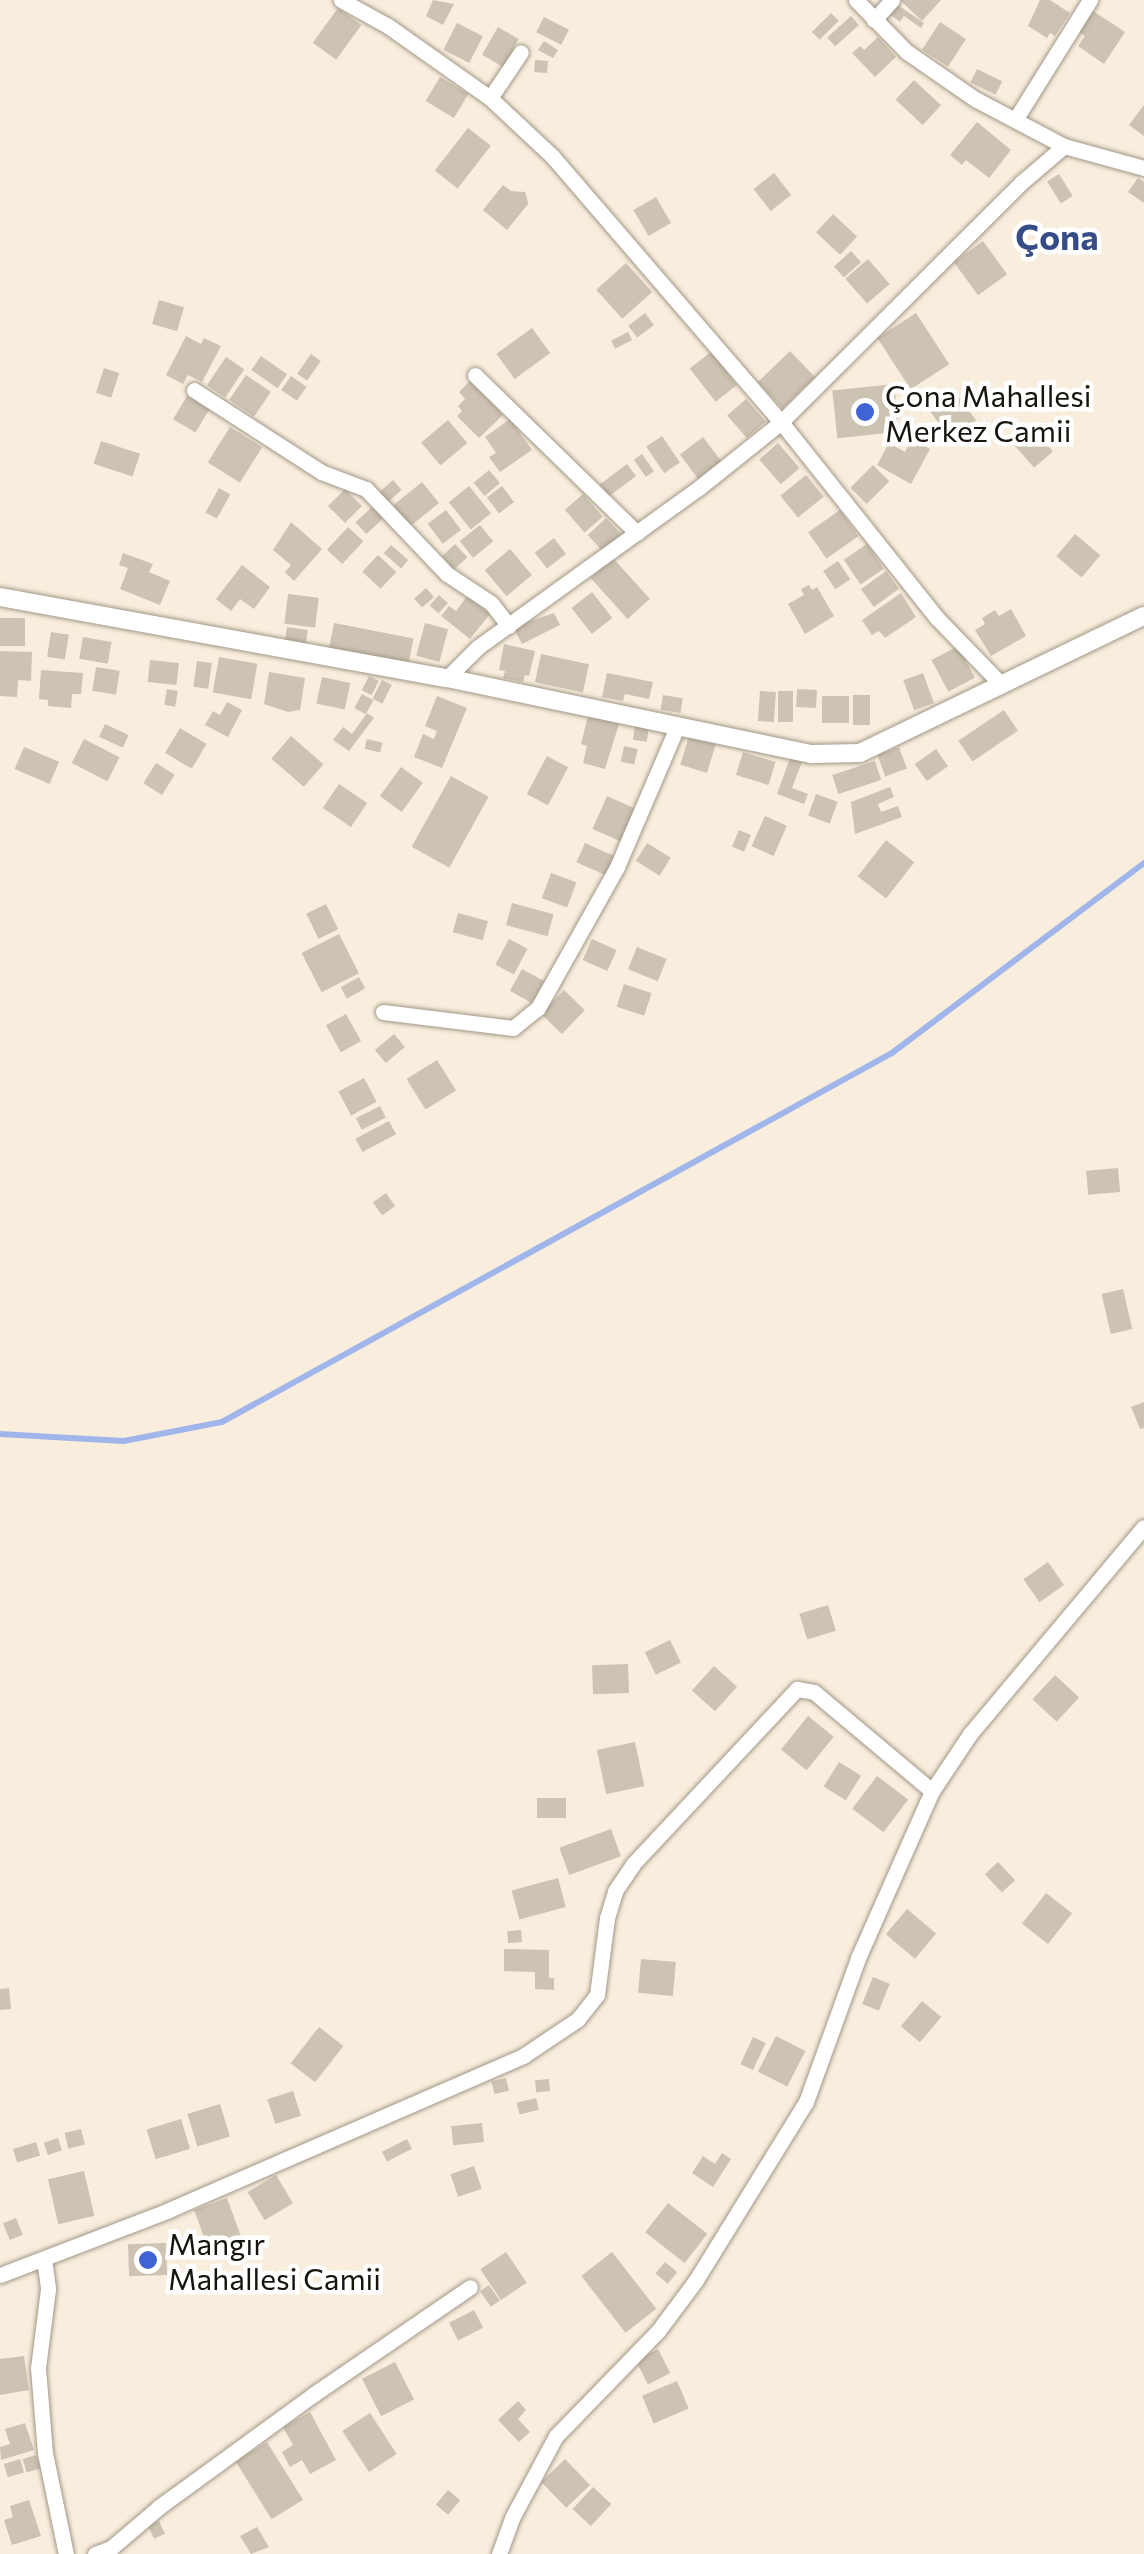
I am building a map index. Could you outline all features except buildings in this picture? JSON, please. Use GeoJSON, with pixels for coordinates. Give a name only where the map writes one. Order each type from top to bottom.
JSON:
{"type":"FeatureCollection","features":[{"type":"Feature","properties":{"kind":"street"},"geometry":{"type":"LineString","coordinates":[[341,0],[388,26],[490,98],[554,158],[780,422],[936,617],[1001,684]]}},
{"type":"Feature","properties":{"kind":"street"},"geometry":{"type":"LineString","coordinates":[[856,0],[941,78],[1064,146],[1144,168]]}},
{"type":"Feature","properties":{"kind":"street"},"geometry":{"type":"LineString","coordinates":[[874,20],[892,0]]}},
{"type":"Feature","properties":{"kind":"street"},"geometry":{"type":"LineString","coordinates":[[1015,120],[1090,0]]}},
{"type":"Feature","properties":{"kind":"street"},"geometry":{"type":"LineString","coordinates":[[490,98],[521,52]]}},
{"type":"Feature","properties":{"kind":"street"},"geometry":{"type":"LineString","coordinates":[[448,678],[478,647],[637,533],[780,422],[1022,182],[1064,146]]}},
{"type":"Feature","properties":{"kind":"street"},"geometry":{"type":"LineString","coordinates":[[476,375],[637,533]]}},
{"type":"Feature","properties":{"kind":"street"},"geometry":{"type":"LineString","coordinates":[[194,390],[308,465],[366,490],[447,574],[491,603],[509,626]]}},
{"type":"Feature","properties":{"kind":"street"},"geometry":{"type":"LineString","coordinates":[[0,596],[448,678],[812,754],[860,754],[1144,616]]}},
{"type":"Feature","properties":{"kind":"street"},"geometry":{"type":"LineString","coordinates":[[383,1012],[513,1028],[538,1008],[618,866],[677,727]]}},
{"type":"Feature","properties":{"kind":"street"},"geometry":{"type":"LineString","coordinates":[[499,2554],[512,2518],[556,2436],[677,2306],[806,2102],[858,1958],[932,1791],[970,1734],[1144,1528]]}},
{"type":"Feature","properties":{"kind":"street"},"geometry":{"type":"LineString","coordinates":[[0,2275],[44,2260],[523,2056],[578,2019],[597,1995],[607,1918],[624,1877],[776,1706],[797,1689],[814,1692],[932,1791]]}},
{"type":"Feature","properties":{"kind":"street"},"geometry":{"type":"LineString","coordinates":[[44,2260],[48,2290],[38,2368],[45,2453],[66,2554]]}},
{"type":"Feature","properties":{"kind":"street"},"geometry":{"type":"LineString","coordinates":[[95,2554],[112,2548],[159,2507],[470,2287]]}},
{"type":"Feature","properties":{"kind":"waterway"},"geometry":{"type":"LineString","coordinates":[[0,1434],[124,1441],[222,1422],[892,1053],[1144,863]]}},
{"type":"Feature","properties":{"kind":"place","name":"Çona Mahallesi Merkez Camii"},"geometry":{"type":"Point","coordinates":[865,412]}},
{"type":"Feature","properties":{"kind":"place","name":"Mangır Mahallesi Camii"},"geometry":{"type":"Point","coordinates":[148,2260]}},
{"type":"Feature","properties":{"kind":"district","name":"Çona"},"geometry":{"type":"Point","coordinates":[1057,236]}}]}
